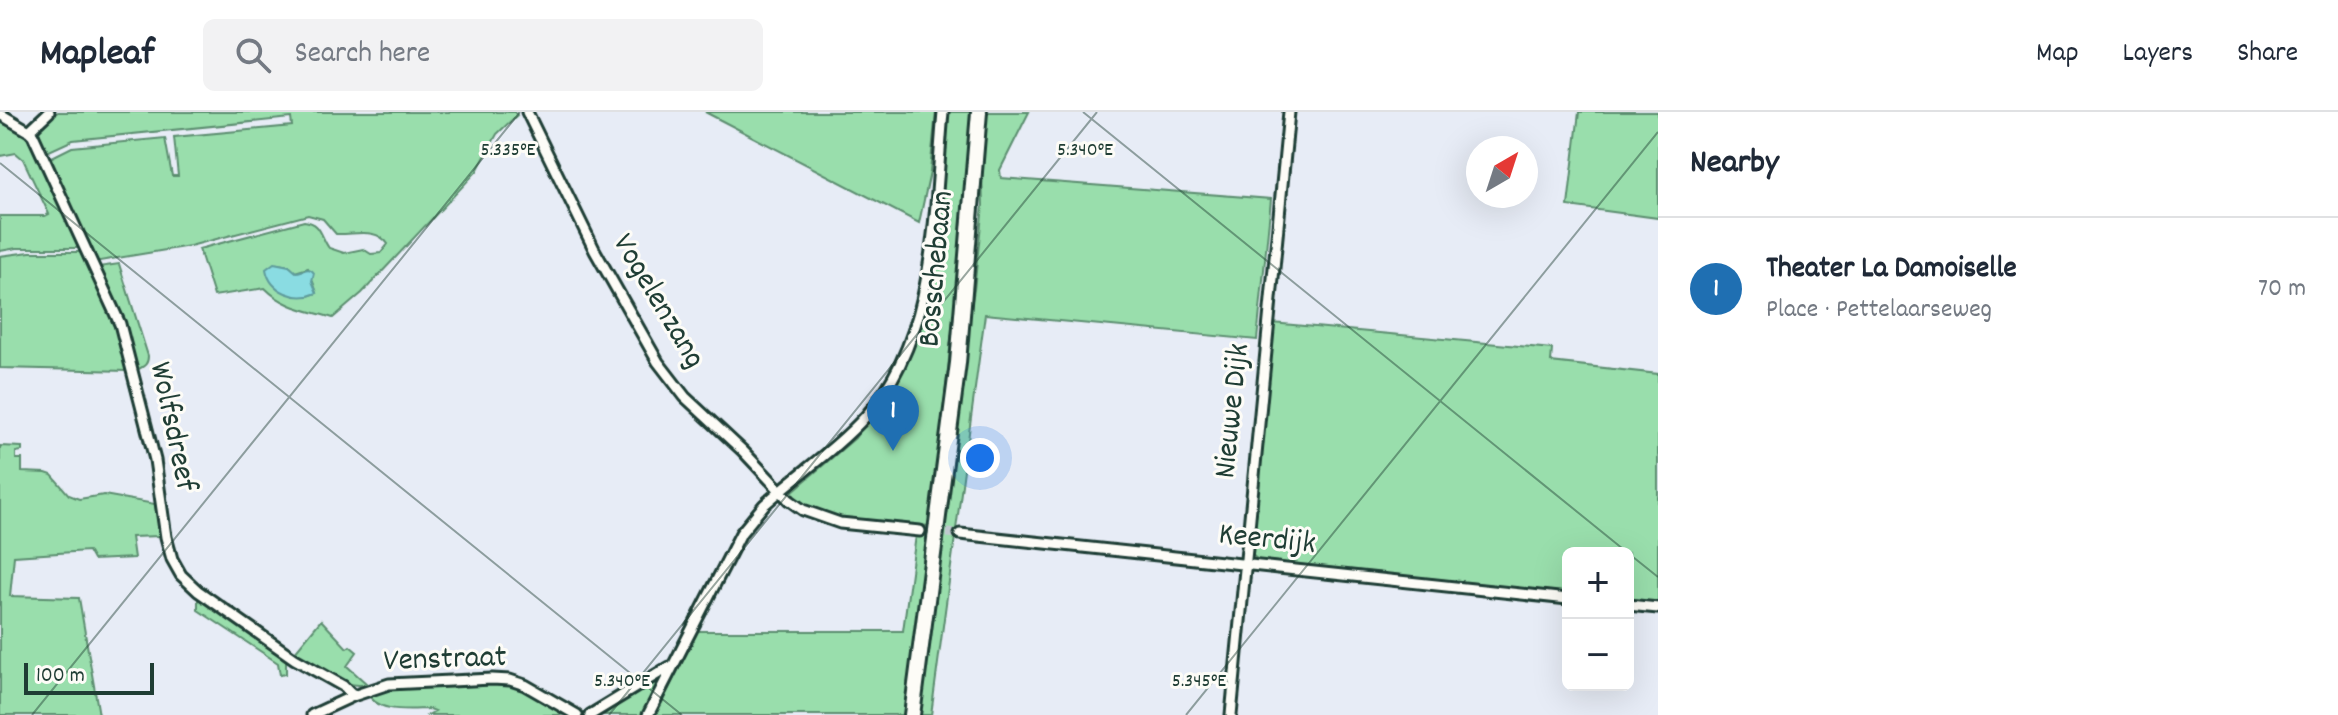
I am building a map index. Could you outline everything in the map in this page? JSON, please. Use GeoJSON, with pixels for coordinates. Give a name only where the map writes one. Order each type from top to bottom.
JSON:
{"type":"FeatureCollection","features":[{"type":"Feature","properties":{"kind":"main road","name":"Bosschebaan"},"geometry":{"type":"LineString","coordinates":[[912,715],[958,363],[979,112]]}},
{"type":"Feature","properties":{"kind":"street"},"geometry":{"type":"LineString","coordinates":[[0,114],[29,131],[49,112]]}},
{"type":"Feature","properties":{"kind":"street","name":"Vogelenzang"},"geometry":{"type":"LineString","coordinates":[[527,112],[595,251],[658,362],[685,397],[781,490]]}},
{"type":"Feature","properties":{"kind":"street"},"geometry":{"type":"LineString","coordinates":[[648,715],[741,533],[764,505],[867,415],[910,342],[926,282],[943,112]]}},
{"type":"Feature","properties":{"kind":"street","name":"Nieuwe Dijk"},"geometry":{"type":"LineString","coordinates":[[1231,715],[1289,112]]}},
{"type":"Feature","properties":{"kind":"street","name":"Wolfsdreef"},"geometry":{"type":"LineString","coordinates":[[29,131],[120,324],[155,460],[166,537],[172,559],[181,575],[198,591],[276,646],[315,672],[339,683],[353,696]]}},
{"type":"Feature","properties":{"kind":"street"},"geometry":{"type":"LineString","coordinates":[[781,490],[803,510],[840,523],[920,531]]}},
{"type":"Feature","properties":{"kind":"street","name":"Keerdijk"},"geometry":{"type":"LineString","coordinates":[[960,534],[1562,598]]}},
{"type":"Feature","properties":{"kind":"street"},"geometry":{"type":"LineString","coordinates":[[1634,606],[1658,608]]}},
{"type":"Feature","properties":{"kind":"street"},"geometry":{"type":"LineString","coordinates":[[590,715],[672,665]]}},
{"type":"Feature","properties":{"kind":"street","name":"Venstraat"},"geometry":{"type":"LineString","coordinates":[[312,715],[389,684],[492,679],[525,685],[577,715]]}},
{"type":"Feature","properties":{"kind":"green space"},"geometry":{"type":"Polygon","coordinates":[[[58,112],[515,112],[517,115],[497,134],[477,171],[362,293],[333,318],[288,304],[265,288],[214,296],[199,249],[304,221],[317,227],[329,248],[344,253],[363,249],[371,254],[381,253],[388,244],[377,235],[336,234],[323,219],[308,215],[190,246],[94,262],[48,159],[72,147],[165,138],[172,176],[178,176],[174,137],[292,126],[291,118],[73,140],[45,153],[39,134],[42,125],[58,112]],[[278,264],[294,296],[317,293],[308,268],[295,272],[289,266],[278,264]]]}},
{"type":"Feature","properties":{"kind":"green space"},"geometry":{"type":"Polygon","coordinates":[[[705,112],[936,112],[930,172],[919,223],[705,112]]]}},
{"type":"Feature","properties":{"kind":"green space"},"geometry":{"type":"Polygon","coordinates":[[[946,112],[975,112],[936,509],[905,715],[656,715],[697,631],[903,631],[916,535],[927,536],[928,526],[822,513],[795,499],[793,491],[855,438],[888,390],[921,311],[946,112]]]}},
{"type":"Feature","properties":{"kind":"green space"},"geometry":{"type":"Polygon","coordinates":[[[986,112],[1029,112],[1000,170],[1001,178],[1271,199],[1257,340],[985,314],[931,715],[918,715],[963,348],[974,290],[983,205],[986,112]]]}},
{"type":"Feature","properties":{"kind":"green space"},"geometry":{"type":"Polygon","coordinates":[[[1579,112],[1658,112],[1658,218],[1568,206],[1579,112]]]}},
{"type":"Feature","properties":{"kind":"green space"},"geometry":{"type":"Polygon","coordinates":[[[0,122],[22,132],[28,139],[77,248],[0,251],[0,216],[49,214],[23,159],[16,153],[0,156],[0,122]]]}},
{"type":"Feature","properties":{"kind":"green space"},"geometry":{"type":"Polygon","coordinates":[[[30,252],[83,254],[112,319],[130,373],[0,368],[0,256],[30,252]]]}},
{"type":"Feature","properties":{"kind":"green space"},"geometry":{"type":"Polygon","coordinates":[[[119,264],[148,356],[144,366],[137,370],[117,310],[97,270],[119,264]]]}},
{"type":"Feature","properties":{"kind":"green space"},"geometry":{"type":"Polygon","coordinates":[[[1272,323],[1552,349],[1551,362],[1658,374],[1658,603],[1634,600],[1634,547],[1562,547],[1562,592],[1258,560],[1251,554],[1272,323]]]}},
{"type":"Feature","properties":{"kind":"green space"},"geometry":{"type":"Polygon","coordinates":[[[0,446],[22,447],[22,451],[16,452],[16,459],[22,459],[22,472],[52,475],[69,495],[79,499],[104,495],[155,504],[160,536],[131,537],[134,558],[93,560],[88,551],[14,556],[10,596],[79,598],[99,715],[0,715],[0,446]]]}},
{"type":"Feature","properties":{"kind":"green space"},"geometry":{"type":"Polygon","coordinates":[[[198,598],[286,658],[286,674],[280,675],[278,663],[198,610],[198,598]]]}},
{"type":"Feature","properties":{"kind":"green space"},"geometry":{"type":"Polygon","coordinates":[[[321,620],[347,648],[350,646],[357,652],[347,666],[367,684],[348,684],[338,680],[294,653],[321,620]]]}},
{"type":"Feature","properties":{"kind":"green space"},"geometry":{"type":"Polygon","coordinates":[[[660,677],[643,715],[599,715],[660,677]]]}},
{"type":"Feature","properties":{"kind":"green space"},"geometry":{"type":"Polygon","coordinates":[[[502,681],[526,688],[569,715],[428,715],[435,711],[386,707],[378,704],[367,692],[388,686],[502,681]]]}},
{"type":"Feature","properties":{"kind":"water"},"geometry":{"type":"Polygon","coordinates":[[[274,263],[289,266],[296,272],[312,271],[317,293],[301,296],[279,289],[266,269],[274,263]]]}},
{"type":"Feature","properties":{"kind":"tunnel"},"geometry":{"type":"LineString","coordinates":[[920,531],[960,534]]}},
{"type":"Feature","properties":{"kind":"place","name":"Theater La Damoiselle"},"geometry":{"type":"Point","coordinates":[893,451]}}]}
